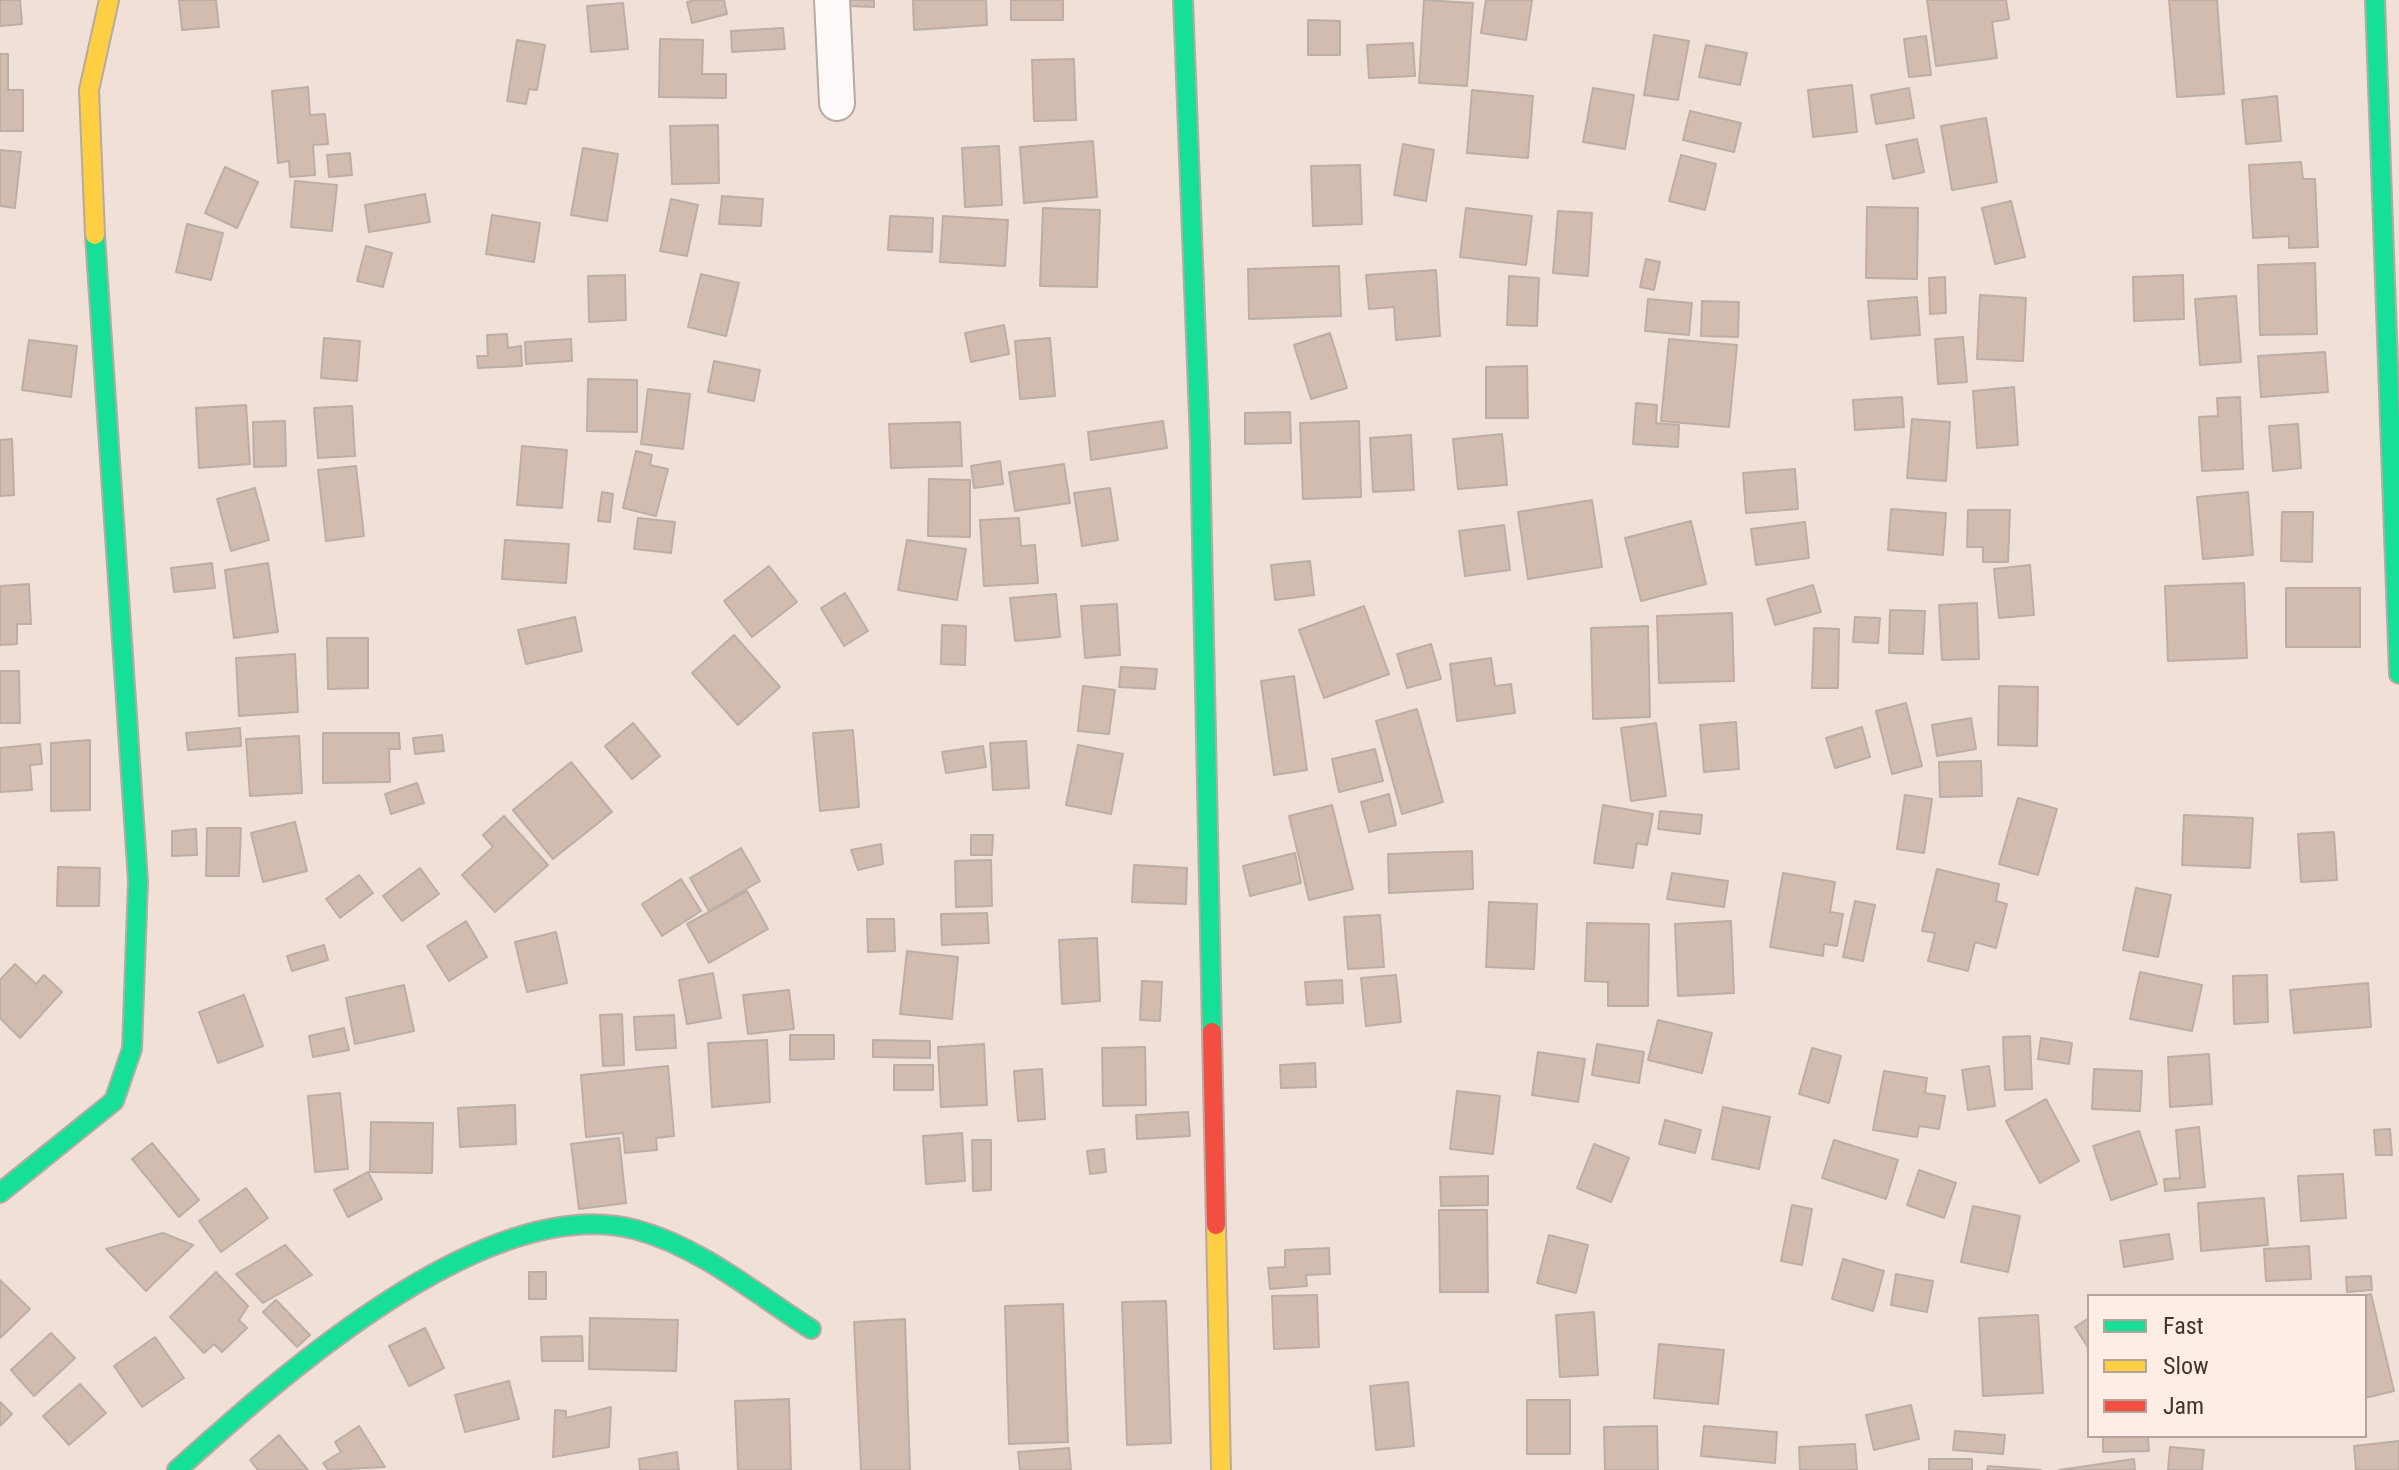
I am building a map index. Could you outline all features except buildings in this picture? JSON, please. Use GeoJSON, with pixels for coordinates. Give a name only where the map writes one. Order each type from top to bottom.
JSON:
{"type":"FeatureCollection","features":[{"type":"Feature","properties":{"kind":"street"},"geometry":{"type":"LineString","coordinates":[[0,1193],[114,1101],[132,1049],[138,881],[92,182],[89,90],[109,0]]}},
{"type":"Feature","properties":{"kind":"street"},"geometry":{"type":"LineString","coordinates":[[832,0],[837,103]]}},
{"type":"Feature","properties":{"kind":"street"},"geometry":{"type":"LineString","coordinates":[[1183,0],[1200,442],[1221,1470]]}},
{"type":"Feature","properties":{"kind":"street"},"geometry":{"type":"LineString","coordinates":[[2375,0],[2393,395],[2399,674]]}},
{"type":"Feature","properties":{"kind":"street"},"geometry":{"type":"LineString","coordinates":[[177,1470],[228,1424],[337,1338],[411,1289],[464,1258],[511,1237],[564,1224],[616,1225],[673,1242],[811,1329]]}},
{"type":"Feature","properties":{"kind":"traffic: fast"},"geometry":{"type":"LineString","coordinates":[[1183,0],[1200,442],[1212,1032]]}},
{"type":"Feature","properties":{"kind":"traffic: fast"},"geometry":{"type":"LineString","coordinates":[[2375,0],[2399,674]]}},
{"type":"Feature","properties":{"kind":"traffic: fast"},"geometry":{"type":"LineString","coordinates":[[0,1193],[114,1101],[132,1049],[138,881],[95,235]]}},
{"type":"Feature","properties":{"kind":"traffic: fast"},"geometry":{"type":"LineString","coordinates":[[177,1470],[271,1388],[389,1300],[453,1264],[517,1237],[579,1225],[637,1230],[705,1260],[811,1329]]}},
{"type":"Feature","properties":{"kind":"traffic: slow"},"geometry":{"type":"LineString","coordinates":[[95,235],[89,90],[109,0]]}},
{"type":"Feature","properties":{"kind":"traffic: slow"},"geometry":{"type":"LineString","coordinates":[[1216,1225],[1221,1470]]}},
{"type":"Feature","properties":{"kind":"traffic: jam"},"geometry":{"type":"LineString","coordinates":[[1212,1032],[1216,1225]]}}]}
